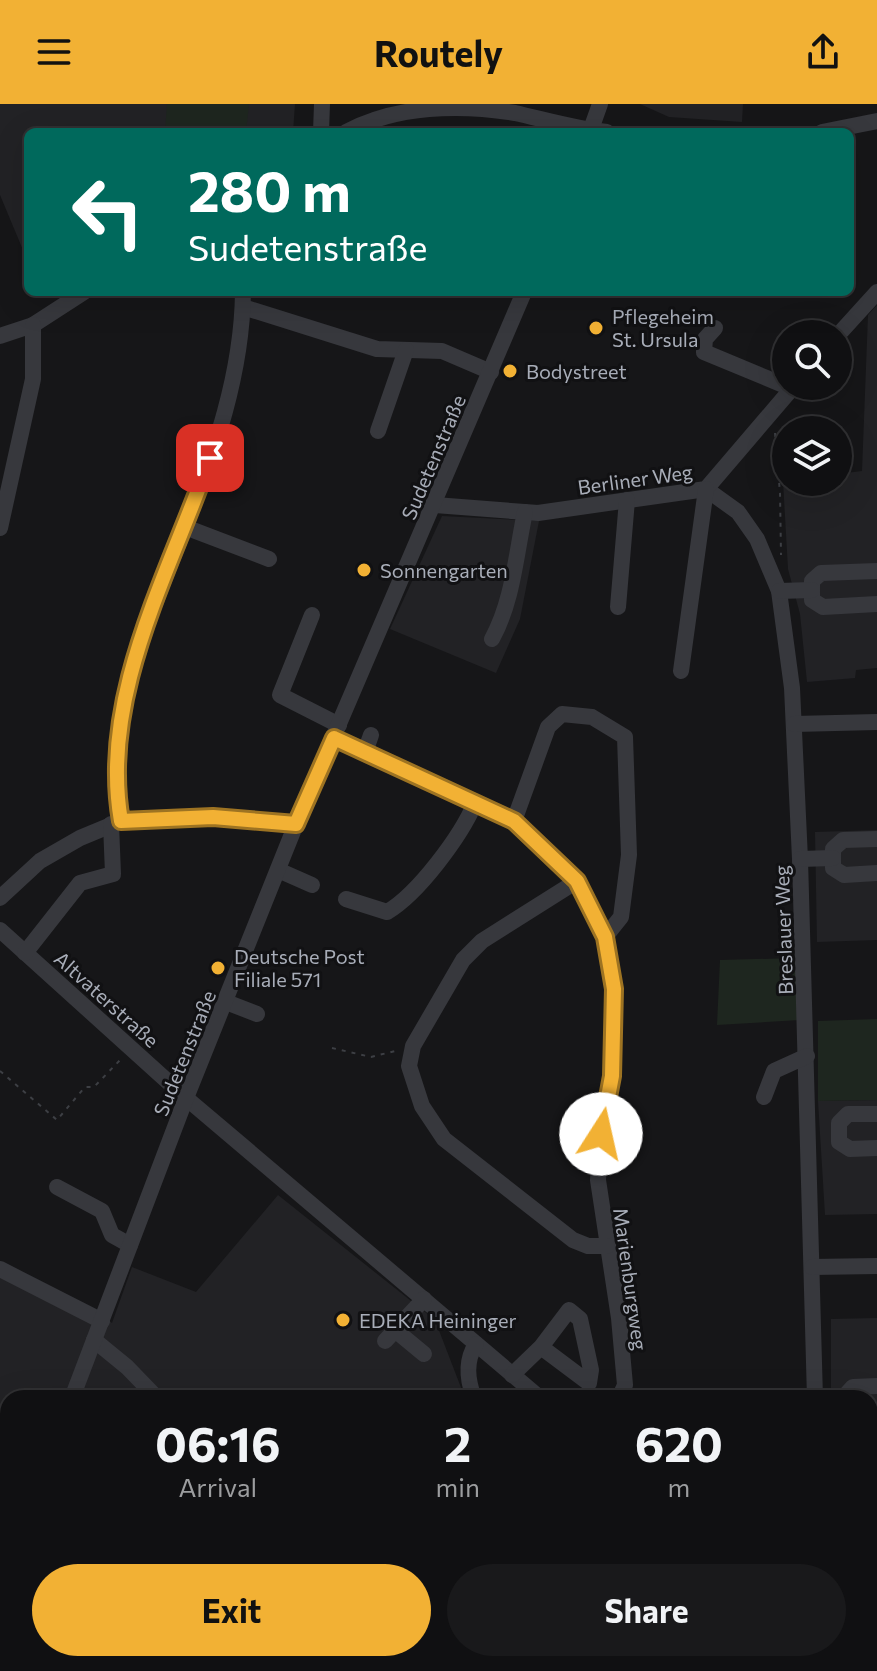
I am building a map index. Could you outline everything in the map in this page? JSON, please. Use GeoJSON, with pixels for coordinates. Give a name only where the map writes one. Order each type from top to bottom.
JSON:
{"type":"FeatureCollection","features":[{"type":"Feature","properties":{"kind":"street"},"geometry":{"type":"LineString","coordinates":[[321,128],[322,104]]}},
{"type":"Feature","properties":{"kind":"street"},"geometry":{"type":"LineString","coordinates":[[596,128],[600,104]]}},
{"type":"Feature","properties":{"kind":"street"},"geometry":{"type":"LineString","coordinates":[[353,128],[372,118],[422,109],[471,106],[581,128]]}},
{"type":"Feature","properties":{"kind":"street"},"geometry":{"type":"LineString","coordinates":[[842,128],[877,121]]}},
{"type":"Feature","properties":{"kind":"street"},"geometry":{"type":"LineString","coordinates":[[852,320],[877,292]]}},
{"type":"Feature","properties":{"kind":"street"},"geometry":{"type":"LineString","coordinates":[[0,336],[33,325],[78,296]]}},
{"type":"Feature","properties":{"kind":"street","name":"Sudetenstraße"},"geometry":{"type":"LineString","coordinates":[[75,1390],[186,1098],[296,824],[522,296]]}},
{"type":"Feature","properties":{"kind":"street"},"geometry":{"type":"LineString","coordinates":[[25,953],[80,883],[113,874],[116,764],[133,668],[230,395],[239,353],[243,300],[377,349],[442,351],[491,372]]}},
{"type":"Feature","properties":{"kind":"street"},"geometry":{"type":"LineString","coordinates":[[0,528],[5,484],[33,379],[33,325]]}},
{"type":"Feature","properties":{"kind":"street"},"geometry":{"type":"LineString","coordinates":[[715,328],[705,339],[704,352],[772,379]]}},
{"type":"Feature","properties":{"kind":"street"},"geometry":{"type":"LineString","coordinates":[[378,431],[406,350]]}},
{"type":"Feature","properties":{"kind":"street","name":"Berliner Weg"},"geometry":{"type":"LineString","coordinates":[[435,505],[538,513],[706,489],[779,400]]}},
{"type":"Feature","properties":{"kind":"street"},"geometry":{"type":"LineString","coordinates":[[681,671],[706,489]]}},
{"type":"Feature","properties":{"kind":"street","name":"Breslauer Weg"},"geometry":{"type":"LineString","coordinates":[[706,489],[738,512],[757,539],[779,591],[792,688],[807,1056],[815,1390]]}},
{"type":"Feature","properties":{"kind":"street"},"geometry":{"type":"LineString","coordinates":[[618,607],[627,500]]}},
{"type":"Feature","properties":{"kind":"street"},"geometry":{"type":"LineString","coordinates":[[492,639],[500,626],[509,594],[525,512]]}},
{"type":"Feature","properties":{"kind":"street"},"geometry":{"type":"LineString","coordinates":[[185,527],[269,559]]}},
{"type":"Feature","properties":{"kind":"street"},"geometry":{"type":"LineString","coordinates":[[877,571],[821,573],[812,581],[812,600],[823,607],[877,604]]}},
{"type":"Feature","properties":{"kind":"street"},"geometry":{"type":"LineString","coordinates":[[779,591],[812,590]]}},
{"type":"Feature","properties":{"kind":"street"},"geometry":{"type":"LineString","coordinates":[[312,615],[280,695],[337,732]]}},
{"type":"Feature","properties":{"kind":"street"},"geometry":{"type":"LineString","coordinates":[[514,821],[548,727],[562,714],[592,717],[625,737],[629,855],[621,917],[605,937]]}},
{"type":"Feature","properties":{"kind":"street"},"geometry":{"type":"LineString","coordinates":[[794,724],[877,722]]}},
{"type":"Feature","properties":{"kind":"street","name":"Marienburgweg"},"geometry":{"type":"LineString","coordinates":[[337,732],[365,752],[514,821],[577,881],[605,937],[614,989],[612,1076],[601,1134],[598,1180],[619,1318],[625,1385],[623,1390]]}},
{"type":"Feature","properties":{"kind":"street"},"geometry":{"type":"LineString","coordinates":[[365,752],[371,735]]}},
{"type":"Feature","properties":{"kind":"street"},"geometry":{"type":"LineString","coordinates":[[346,899],[387,912],[401,904],[441,857],[468,820],[475,803]]}},
{"type":"Feature","properties":{"kind":"street"},"geometry":{"type":"LineString","coordinates":[[0,898],[40,861],[116,823],[213,817],[296,824]]}},
{"type":"Feature","properties":{"kind":"street"},"geometry":{"type":"LineString","coordinates":[[877,839],[843,840],[833,849],[833,868],[844,875],[877,873]]}},
{"type":"Feature","properties":{"kind":"street"},"geometry":{"type":"LineString","coordinates":[[800,859],[833,858]]}},
{"type":"Feature","properties":{"kind":"street"},"geometry":{"type":"LineString","coordinates":[[278,870],[312,885]]}},
{"type":"Feature","properties":{"kind":"street"},"geometry":{"type":"LineString","coordinates":[[577,881],[482,941],[463,960],[412,1051],[409,1066],[422,1106],[444,1139],[573,1240],[588,1246],[607,1246]]}},
{"type":"Feature","properties":{"kind":"street","name":"Altvaterstraße"},"geometry":{"type":"LineString","coordinates":[[0,930],[186,1098]]}},
{"type":"Feature","properties":{"kind":"street"},"geometry":{"type":"LineString","coordinates":[[226,1002],[257,1014]]}},
{"type":"Feature","properties":{"kind":"street"},"geometry":{"type":"LineString","coordinates":[[764,1097],[774,1071],[807,1056]]}},
{"type":"Feature","properties":{"kind":"street"},"geometry":{"type":"LineString","coordinates":[[186,1098],[530,1390]]}},
{"type":"Feature","properties":{"kind":"street"},"geometry":{"type":"LineString","coordinates":[[877,1114],[848,1114],[839,1123],[839,1142],[850,1149],[877,1148]]}},
{"type":"Feature","properties":{"kind":"street"},"geometry":{"type":"LineString","coordinates":[[809,1133],[839,1132]]}},
{"type":"Feature","properties":{"kind":"street"},"geometry":{"type":"LineString","coordinates":[[57,1187],[102,1211],[112,1235],[130,1245]]}},
{"type":"Feature","properties":{"kind":"street"},"geometry":{"type":"LineString","coordinates":[[812,1267],[877,1266]]}},
{"type":"Feature","properties":{"kind":"street"},"geometry":{"type":"LineString","coordinates":[[0,1269],[102,1321]]}},
{"type":"Feature","properties":{"kind":"street"},"geometry":{"type":"LineString","coordinates":[[424,1299],[390,1335],[424,1354]]}},
{"type":"Feature","properties":{"kind":"street"},"geometry":{"type":"LineString","coordinates":[[94,1340],[149,1390]]}},
{"type":"Feature","properties":{"kind":"street"},"geometry":{"type":"LineString","coordinates":[[473,1390],[468,1356],[476,1344]]}},
{"type":"Feature","properties":{"kind":"street"},"geometry":{"type":"LineString","coordinates":[[512,1375],[541,1347]]}},
{"type":"Feature","properties":{"kind":"street"},"geometry":{"type":"LineString","coordinates":[[850,1390],[853,1387],[877,1386]]}},
{"type":"Feature","properties":{"kind":"path"},"geometry":{"type":"LineString","coordinates":[[773,408],[780,493],[781,562]]}},
{"type":"Feature","properties":{"kind":"path"},"geometry":{"type":"LineString","coordinates":[[0,1071],[57,1120],[85,1087],[94,1087],[131,1048]]}},
{"type":"Feature","properties":{"kind":"path"},"geometry":{"type":"LineString","coordinates":[[332,1048],[371,1057],[398,1050],[412,1051]]}},
{"type":"Feature","properties":{"kind":"shaded area"},"geometry":{"type":"Polygon","coordinates":[[[0,104],[295,104],[293,128],[24,128],[24,252],[0,195],[0,104]]]}},
{"type":"Feature","properties":{"kind":"shaded area"},"geometry":{"type":"Polygon","coordinates":[[[167,104],[249,104],[246,128],[165,128],[167,104]]]}},
{"type":"Feature","properties":{"kind":"shaded area"},"geometry":{"type":"Polygon","coordinates":[[[640,104],[743,104],[742,122],[669,117],[640,104]]]}},
{"type":"Feature","properties":{"kind":"shaded area"},"geometry":{"type":"Polygon","coordinates":[[[877,305],[877,668],[856,670],[855,678],[807,682],[800,614],[788,569],[784,496],[852,496],[852,472],[862,471],[868,315],[877,305]]]}},
{"type":"Feature","properties":{"kind":"shaded area"},"geometry":{"type":"Polygon","coordinates":[[[442,516],[539,521],[520,619],[496,673],[390,629],[442,516]]]}},
{"type":"Feature","properties":{"kind":"shaded area"},"geometry":{"type":"Polygon","coordinates":[[[877,830],[877,940],[817,942],[815,832],[877,830]]]}},
{"type":"Feature","properties":{"kind":"shaded area"},"geometry":{"type":"Polygon","coordinates":[[[798,958],[800,1020],[717,1025],[720,960],[798,958]]]}},
{"type":"Feature","properties":{"kind":"shaded area"},"geometry":{"type":"Polygon","coordinates":[[[877,1019],[877,1100],[818,1101],[818,1021],[877,1019]]]}},
{"type":"Feature","properties":{"kind":"shaded area"},"geometry":{"type":"Polygon","coordinates":[[[877,1100],[877,1214],[825,1215],[818,1101],[877,1100]]]}},
{"type":"Feature","properties":{"kind":"shaded area"},"geometry":{"type":"Polygon","coordinates":[[[278,1195],[435,1320],[462,1390],[0,1390],[0,1261],[95,1310],[112,1323],[132,1267],[196,1292],[278,1195]]]}},
{"type":"Feature","properties":{"kind":"shaded area"},"geometry":{"type":"Polygon","coordinates":[[[877,1318],[877,1390],[831,1390],[831,1319],[877,1318]]]}},
{"type":"Feature","properties":{"kind":"place","name":"Pflegeheim St. Ursula"},"geometry":{"type":"Point","coordinates":[596,328]}},
{"type":"Feature","properties":{"kind":"place","name":"Bodystreet"},"geometry":{"type":"Point","coordinates":[510,371]}},
{"type":"Feature","properties":{"kind":"place","name":"Sonnengarten"},"geometry":{"type":"Point","coordinates":[364,570]}},
{"type":"Feature","properties":{"kind":"place","name":"Deutsche Post Filiale 571"},"geometry":{"type":"Point","coordinates":[218,968]}},
{"type":"Feature","properties":{"kind":"place","name":"EDEKA Heininger"},"geometry":{"type":"Point","coordinates":[343,1320]}},
{"type":"Feature","properties":{"kind":"route"},"geometry":{"type":"LineString","coordinates":[[210,458],[133,668],[116,764],[121,821],[213,817],[296,824],[334,738],[514,821],[577,881],[605,937],[614,989],[612,1076],[601,1134]]}}]}
